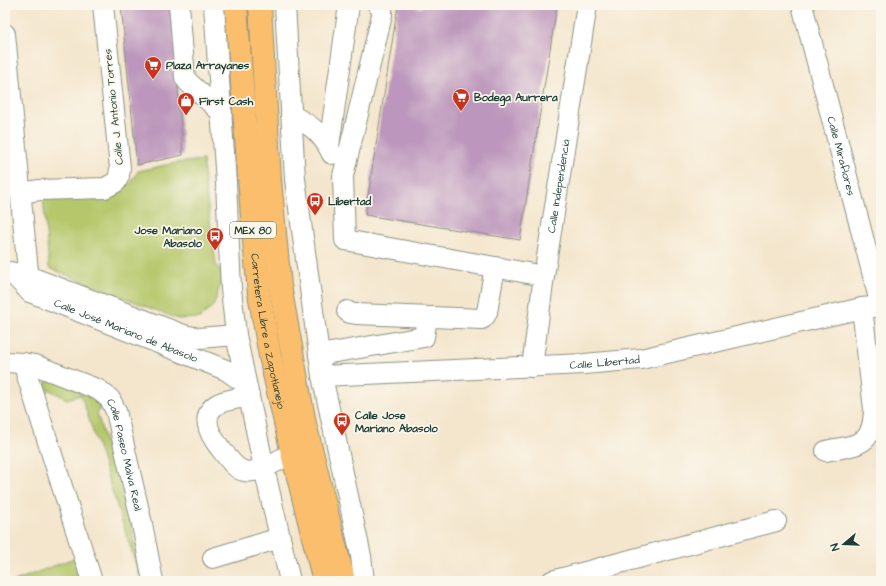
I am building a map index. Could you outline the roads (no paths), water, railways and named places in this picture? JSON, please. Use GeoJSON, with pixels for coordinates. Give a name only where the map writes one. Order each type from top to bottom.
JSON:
{"type":"FeatureCollection","features":[{"type":"Feature","properties":{"kind":"main road","name":"Carretera Libre a Zapotlanejo"},"geometry":{"type":"LineString","coordinates":[[236,5],[259,181],[305,424],[344,581]]}},
{"type":"Feature","properties":{"kind":"main road","name":"Carretera Libre a Zapotlanejo"},"geometry":{"type":"LineString","coordinates":[[260,5],[259,292],[270,356],[292,453],[324,581]]}},
{"type":"Feature","properties":{"kind":"street","name":"Calle J. Antonio Torres"},"geometry":{"type":"LineString","coordinates":[[20,193],[40,190],[105,188],[116,182],[119,176],[120,168],[103,5]]}},
{"type":"Feature","properties":{"kind":"street"},"geometry":{"type":"LineString","coordinates":[[179,5],[185,78],[222,113]]}},
{"type":"Feature","properties":{"kind":"street"},"geometry":{"type":"LineString","coordinates":[[214,5],[222,113],[231,289],[236,335],[290,581]]}},
{"type":"Feature","properties":{"kind":"street"},"geometry":{"type":"LineString","coordinates":[[285,5],[295,178],[319,355],[322,376],[361,556],[364,581]]}},
{"type":"Feature","properties":{"kind":"street"},"geometry":{"type":"LineString","coordinates":[[328,146],[349,5]]}},
{"type":"Feature","properties":{"kind":"street"},"geometry":{"type":"LineString","coordinates":[[378,5],[382,9],[382,15],[344,176],[345,240],[544,276]]}},
{"type":"Feature","properties":{"kind":"street","name":"Calle Independencia"},"geometry":{"type":"LineString","coordinates":[[532,367],[544,276],[587,5]]}},
{"type":"Feature","properties":{"kind":"street","name":"Calle Miraflores"},"geometry":{"type":"LineString","coordinates":[[802,5],[874,307],[874,422],[871,433],[864,441],[855,445],[826,450]]}},
{"type":"Feature","properties":{"kind":"street"},"geometry":{"type":"LineString","coordinates":[[5,34],[20,193],[19,277]]}},
{"type":"Feature","properties":{"kind":"street"},"geometry":{"type":"LineString","coordinates":[[291,115],[309,124],[319,133],[328,146],[344,176]]}},
{"type":"Feature","properties":{"kind":"street"},"geometry":{"type":"LineString","coordinates":[[226,183],[295,178]]}},
{"type":"Feature","properties":{"kind":"street"},"geometry":{"type":"LineString","coordinates":[[347,311],[356,314],[482,319],[487,312],[496,267]]}},
{"type":"Feature","properties":{"kind":"street","name":"Calle José Mariano de Abasolo"},"geometry":{"type":"LineString","coordinates":[[19,277],[184,335],[205,338],[236,335]]}},
{"type":"Feature","properties":{"kind":"street","name":"Calle José Mariano de Abasolo"},"geometry":{"type":"LineString","coordinates":[[19,277],[226,370],[247,390]]}},
{"type":"Feature","properties":{"kind":"street","name":"Calle Libertad"},"geometry":{"type":"LineString","coordinates":[[322,376],[598,364],[641,359],[874,307]]}},
{"type":"Feature","properties":{"kind":"street"},"geometry":{"type":"LineString","coordinates":[[319,355],[424,337],[427,317]]}},
{"type":"Feature","properties":{"kind":"street","name":"Calle Paseo Malva Real"},"geometry":{"type":"LineString","coordinates":[[92,581],[14,362],[35,365],[99,390],[110,399],[114,405],[142,524],[153,581]]}},
{"type":"Feature","properties":{"kind":"street"},"geometry":{"type":"LineString","coordinates":[[247,390],[216,405],[211,411],[208,419],[209,430],[214,440],[236,467],[243,471],[252,471],[264,468],[292,453]]}},
{"type":"Feature","properties":{"kind":"street"},"geometry":{"type":"LineString","coordinates":[[552,581],[776,521]]}},
{"type":"Feature","properties":{"kind":"street"},"geometry":{"type":"LineString","coordinates":[[213,558],[280,538]]}},
{"type":"Feature","properties":{"kind":"place","name":"Plaza Arrayanes"},"geometry":{"type":"Point","coordinates":[153,80]}},
{"type":"Feature","properties":{"kind":"place","name":"Bodega Aurrera"},"geometry":{"type":"Point","coordinates":[461,112]}},
{"type":"Feature","properties":{"kind":"place","name":"First Cash"},"geometry":{"type":"Point","coordinates":[186,116]}},
{"type":"Feature","properties":{"kind":"place","name":"Libertad"},"geometry":{"type":"Point","coordinates":[315,216]}},
{"type":"Feature","properties":{"kind":"place","name":"Jose Mariano Abasolo"},"geometry":{"type":"Point","coordinates":[215,251]}},
{"type":"Feature","properties":{"kind":"place","name":"Calle Jose Mariano Abasolo"},"geometry":{"type":"Point","coordinates":[342,436]}}]}
